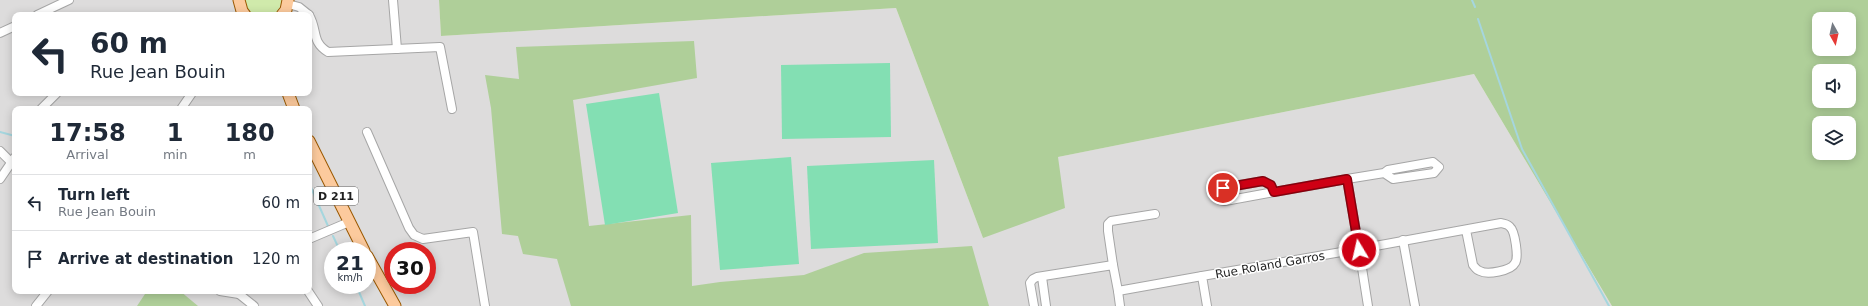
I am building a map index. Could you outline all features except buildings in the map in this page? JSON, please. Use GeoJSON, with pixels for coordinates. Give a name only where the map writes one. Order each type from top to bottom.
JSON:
{"type":"FeatureCollection","features":[{"type":"Feature","properties":{"kind":"main road"},"geometry":{"type":"LineString","coordinates":[[239,0],[243,12]]}},
{"type":"Feature","properties":{"kind":"main road"},"geometry":{"type":"LineString","coordinates":[[283,12],[288,2]]}},
{"type":"Feature","properties":{"kind":"main road"},"geometry":{"type":"LineString","coordinates":[[289,96],[293,106]]}},
{"type":"Feature","properties":{"kind":"main road","name":"D 211"},"geometry":{"type":"LineString","coordinates":[[312,147],[359,242]]}},
{"type":"Feature","properties":{"kind":"main road"},"geometry":{"type":"LineString","coordinates":[[376,273],[395,306]]}},
{"type":"Feature","properties":{"kind":"main road"},"geometry":{"type":"LineString","coordinates":[[376,278],[388,306]]}},
{"type":"Feature","properties":{"kind":"street"},"geometry":{"type":"LineString","coordinates":[[43,12],[69,0]]}},
{"type":"Feature","properties":{"kind":"street"},"geometry":{"type":"LineString","coordinates":[[393,0],[397,50]]}},
{"type":"Feature","properties":{"kind":"street"},"geometry":{"type":"LineString","coordinates":[[288,2],[300,7],[306,12]]}},
{"type":"Feature","properties":{"kind":"street"},"geometry":{"type":"LineString","coordinates":[[312,20],[315,39],[321,48],[328,52],[440,47],[452,109]]}},
{"type":"Feature","properties":{"kind":"street"},"geometry":{"type":"LineString","coordinates":[[0,33],[12,27]]}},
{"type":"Feature","properties":{"kind":"street"},"geometry":{"type":"LineString","coordinates":[[44,106],[54,96]]}},
{"type":"Feature","properties":{"kind":"street"},"geometry":{"type":"LineString","coordinates":[[183,106],[190,96]]}},
{"type":"Feature","properties":{"kind":"street"},"geometry":{"type":"LineString","coordinates":[[367,132],[409,228],[414,235],[422,239],[473,232],[485,306]]}},
{"type":"Feature","properties":{"kind":"street"},"geometry":{"type":"LineString","coordinates":[[0,151],[12,159]]}},
{"type":"Feature","properties":{"kind":"street"},"geometry":{"type":"LineString","coordinates":[[0,179],[12,161]]}},
{"type":"Feature","properties":{"kind":"street"},"geometry":{"type":"LineString","coordinates":[[1274,192],[1271,185],[1263,181],[1223,188],[1219,190],[1218,196],[1220,200],[1225,200],[1274,192],[1384,173],[1388,170],[1433,162],[1439,167],[1434,172],[1393,180],[1384,173]]}},
{"type":"Feature","properties":{"kind":"street"},"geometry":{"type":"LineString","coordinates":[[1347,179],[1368,306]]}},
{"type":"Feature","properties":{"kind":"street"},"geometry":{"type":"LineString","coordinates":[[1120,306],[1108,224],[1112,221],[1155,214]]}},
{"type":"Feature","properties":{"kind":"street"},"geometry":{"type":"LineString","coordinates":[[312,238],[349,222]]}},
{"type":"Feature","properties":{"kind":"street"},"geometry":{"type":"LineString","coordinates":[[1501,223],[1506,224],[1513,232],[1517,257],[1516,263],[1508,269],[1487,272],[1476,269],[1473,265],[1466,230],[1501,223]]}},
{"type":"Feature","properties":{"kind":"street","name":"Rue Roland Garros"},"geometry":{"type":"LineString","coordinates":[[1206,306],[1202,276],[1359,250],[1403,240],[1466,230]]}},
{"type":"Feature","properties":{"kind":"street"},"geometry":{"type":"LineString","coordinates":[[1403,240],[1415,306]]}},
{"type":"Feature","properties":{"kind":"street"},"geometry":{"type":"LineString","coordinates":[[1034,306],[1030,282],[1032,279],[1113,265]]}},
{"type":"Feature","properties":{"kind":"street"},"geometry":{"type":"LineString","coordinates":[[1118,291],[1202,276]]}},
{"type":"Feature","properties":{"kind":"street"},"geometry":{"type":"LineString","coordinates":[[1042,277],[1046,306]]}},
{"type":"Feature","properties":{"kind":"street"},"geometry":{"type":"LineString","coordinates":[[36,306],[46,294]]}},
{"type":"Feature","properties":{"kind":"street"},"geometry":{"type":"LineString","coordinates":[[241,294],[254,306]]}},
{"type":"Feature","properties":{"kind":"street"},"geometry":{"type":"LineString","coordinates":[[310,294],[318,306]]}},
{"type":"Feature","properties":{"kind":"shaded area"},"geometry":{"type":"Polygon","coordinates":[[[0,0],[439,0],[441,36],[896,8],[983,238],[1058,157],[1474,74],[1612,306],[0,306],[0,0]]]}},
{"type":"Feature","properties":{"kind":"green space"},"geometry":{"type":"Polygon","coordinates":[[[245,0],[282,0],[279,10],[277,12],[250,12],[247,9],[245,0]]]}},
{"type":"Feature","properties":{"kind":"green space"},"geometry":{"type":"Polygon","coordinates":[[[439,0],[1868,0],[1868,306],[1612,306],[1474,74],[1058,157],[1065,208],[983,238],[896,8],[441,36],[439,0]]]}},
{"type":"Feature","properties":{"kind":"green space"},"geometry":{"type":"Polygon","coordinates":[[[694,41],[697,78],[573,100],[589,226],[691,215],[692,286],[720,282],[804,275],[864,253],[972,246],[989,306],[571,306],[557,259],[523,254],[518,236],[502,234],[491,108],[485,75],[519,79],[516,47],[694,41]]]}},
{"type":"Feature","properties":{"kind":"green space"},"geometry":{"type":"Polygon","coordinates":[[[890,63],[891,137],[782,139],[781,65],[890,63]]]}},
{"type":"Feature","properties":{"kind":"green space"},"geometry":{"type":"Polygon","coordinates":[[[659,93],[678,213],[605,225],[586,104],[659,93]]]}},
{"type":"Feature","properties":{"kind":"green space"},"geometry":{"type":"Polygon","coordinates":[[[791,157],[799,264],[720,270],[711,163],[791,157]]]}},
{"type":"Feature","properties":{"kind":"green space"},"geometry":{"type":"Polygon","coordinates":[[[934,160],[938,243],[811,249],[807,166],[934,160]]]}},
{"type":"Feature","properties":{"kind":"green space"},"geometry":{"type":"Polygon","coordinates":[[[145,294],[184,294],[198,306],[137,306],[145,294]]]}},
{"type":"Feature","properties":{"kind":"waterway"},"geometry":{"type":"LineString","coordinates":[[1472,0],[1475,7]]}},
{"type":"Feature","properties":{"kind":"waterway"},"geometry":{"type":"LineString","coordinates":[[1478,19],[1522,149],[1609,306]]}},
{"type":"Feature","properties":{"kind":"waterway"},"geometry":{"type":"LineString","coordinates":[[0,132],[12,135]]}},
{"type":"Feature","properties":{"kind":"waterway"},"geometry":{"type":"LineString","coordinates":[[312,190],[328,226]]}},
{"type":"Feature","properties":{"kind":"waterway"},"geometry":{"type":"LineString","coordinates":[[333,236],[336,242]]}},
{"type":"Feature","properties":{"kind":"waterway"},"geometry":{"type":"LineString","coordinates":[[360,294],[365,306]]}},
{"type":"Feature","properties":{"kind":"route"},"geometry":{"type":"LineString","coordinates":[[1223,188],[1263,181],[1268,182],[1271,185],[1274,192],[1347,179],[1359,250]]}}]}
